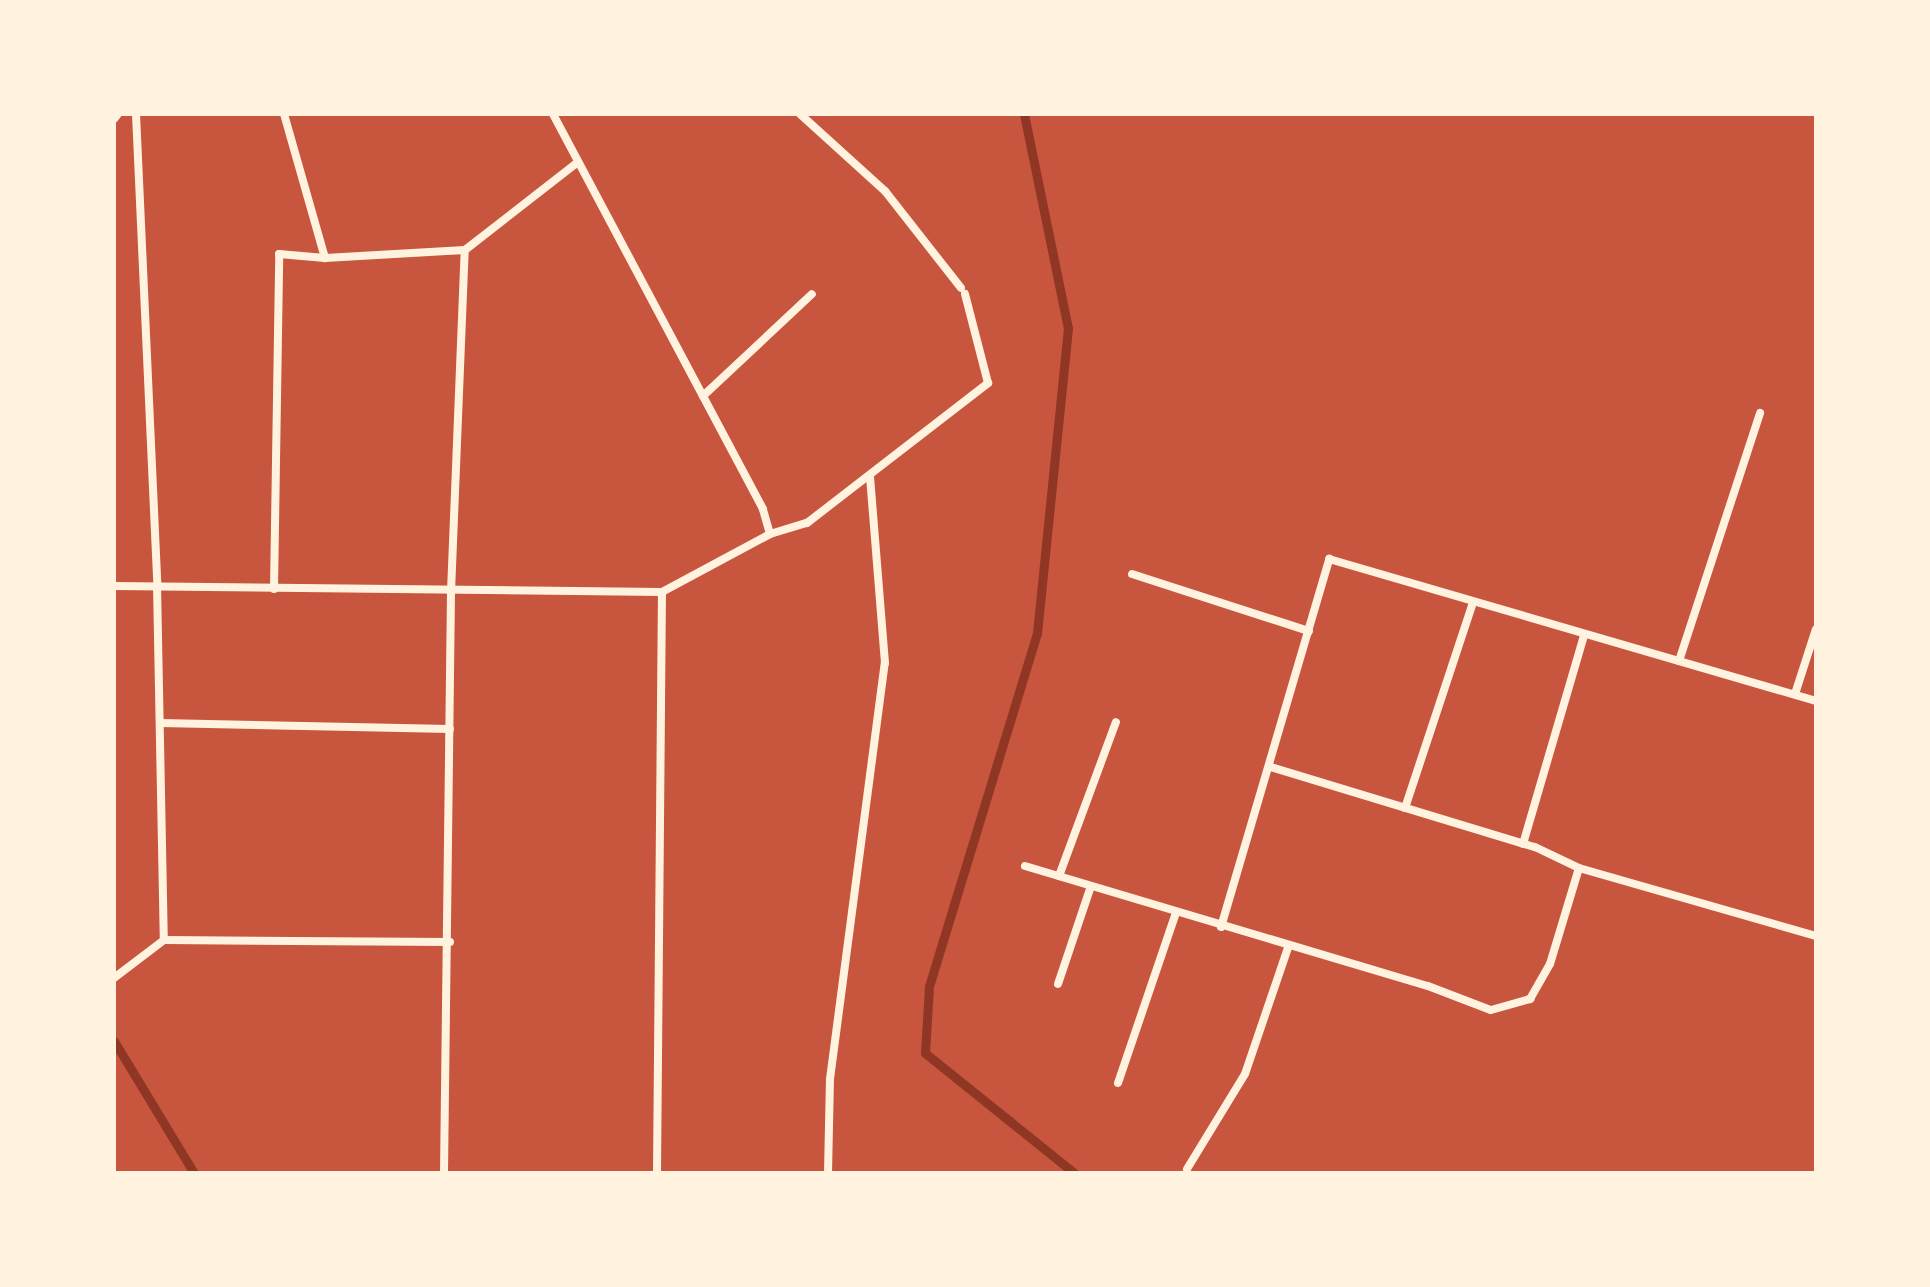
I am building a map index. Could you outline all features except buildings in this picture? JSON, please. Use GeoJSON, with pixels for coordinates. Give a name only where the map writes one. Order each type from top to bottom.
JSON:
{"type":"FeatureCollection","features":[{"type":"Feature","properties":{"kind":"street"},"geometry":{"type":"LineString","coordinates":[[114,119],[118,114]]}},
{"type":"Feature","properties":{"kind":"street"},"geometry":{"type":"LineString","coordinates":[[136,114],[157,585],[164,940]]}},
{"type":"Feature","properties":{"kind":"street"},"geometry":{"type":"LineString","coordinates":[[284,114],[325,258]]}},
{"type":"Feature","properties":{"kind":"street"},"geometry":{"type":"LineString","coordinates":[[553,114],[763,509],[770,534]]}},
{"type":"Feature","properties":{"kind":"street"},"geometry":{"type":"LineString","coordinates":[[114,586],[662,592],[770,534],[807,523],[988,383],[963,291],[885,191],[800,114]]}},
{"type":"Feature","properties":{"kind":"street"},"geometry":{"type":"LineString","coordinates":[[274,589],[279,254],[325,258],[465,250],[578,162]]}},
{"type":"Feature","properties":{"kind":"street"},"geometry":{"type":"LineString","coordinates":[[444,1173],[450,942],[451,592],[465,250]]}},
{"type":"Feature","properties":{"kind":"street"},"geometry":{"type":"LineString","coordinates":[[703,396],[812,294]]}},
{"type":"Feature","properties":{"kind":"street"},"geometry":{"type":"LineString","coordinates":[[1679,661],[1760,413]]}},
{"type":"Feature","properties":{"kind":"street"},"geometry":{"type":"LineString","coordinates":[[828,1173],[830,1079],[885,663],[870,476]]}},
{"type":"Feature","properties":{"kind":"street"},"geometry":{"type":"LineString","coordinates":[[1221,927],[1271,767],[1329,559],[1816,701]]}},
{"type":"Feature","properties":{"kind":"street"},"geometry":{"type":"LineString","coordinates":[[1132,574],[1309,631]]}},
{"type":"Feature","properties":{"kind":"street"},"geometry":{"type":"LineString","coordinates":[[657,1173],[662,592]]}},
{"type":"Feature","properties":{"kind":"street"},"geometry":{"type":"LineString","coordinates":[[1405,808],[1473,602]]}},
{"type":"Feature","properties":{"kind":"street"},"geometry":{"type":"LineString","coordinates":[[1795,694],[1816,629]]}},
{"type":"Feature","properties":{"kind":"street"},"geometry":{"type":"LineString","coordinates":[[1523,844],[1584,635]]}},
{"type":"Feature","properties":{"kind":"street"},"geometry":{"type":"LineString","coordinates":[[1059,876],[1116,722]]}},
{"type":"Feature","properties":{"kind":"street"},"geometry":{"type":"LineString","coordinates":[[160,723],[450,729]]}},
{"type":"Feature","properties":{"kind":"street"},"geometry":{"type":"LineString","coordinates":[[1271,767],[1523,844],[1579,868],[1816,936]]}},
{"type":"Feature","properties":{"kind":"street"},"geometry":{"type":"LineString","coordinates":[[1025,866],[1288,948],[1428,986],[1491,1010],[1512,1008],[1530,999],[1550,964],[1579,868]]}},
{"type":"Feature","properties":{"kind":"street"},"geometry":{"type":"LineString","coordinates":[[1058,984],[1091,886]]}},
{"type":"Feature","properties":{"kind":"street"},"geometry":{"type":"LineString","coordinates":[[1118,1083],[1176,913]]}},
{"type":"Feature","properties":{"kind":"street"},"geometry":{"type":"LineString","coordinates":[[114,978],[164,940],[450,942]]}},
{"type":"Feature","properties":{"kind":"street"},"geometry":{"type":"LineString","coordinates":[[1187,1169],[1245,1074],[1288,948]]}},
{"type":"Feature","properties":{"kind":"waterway"},"geometry":{"type":"LineString","coordinates":[[1024,114],[1068,328],[1037,633],[929,987],[925,1053],[1074,1173]]}},
{"type":"Feature","properties":{"kind":"waterway"},"geometry":{"type":"LineString","coordinates":[[114,1041],[194,1173]]}}]}
